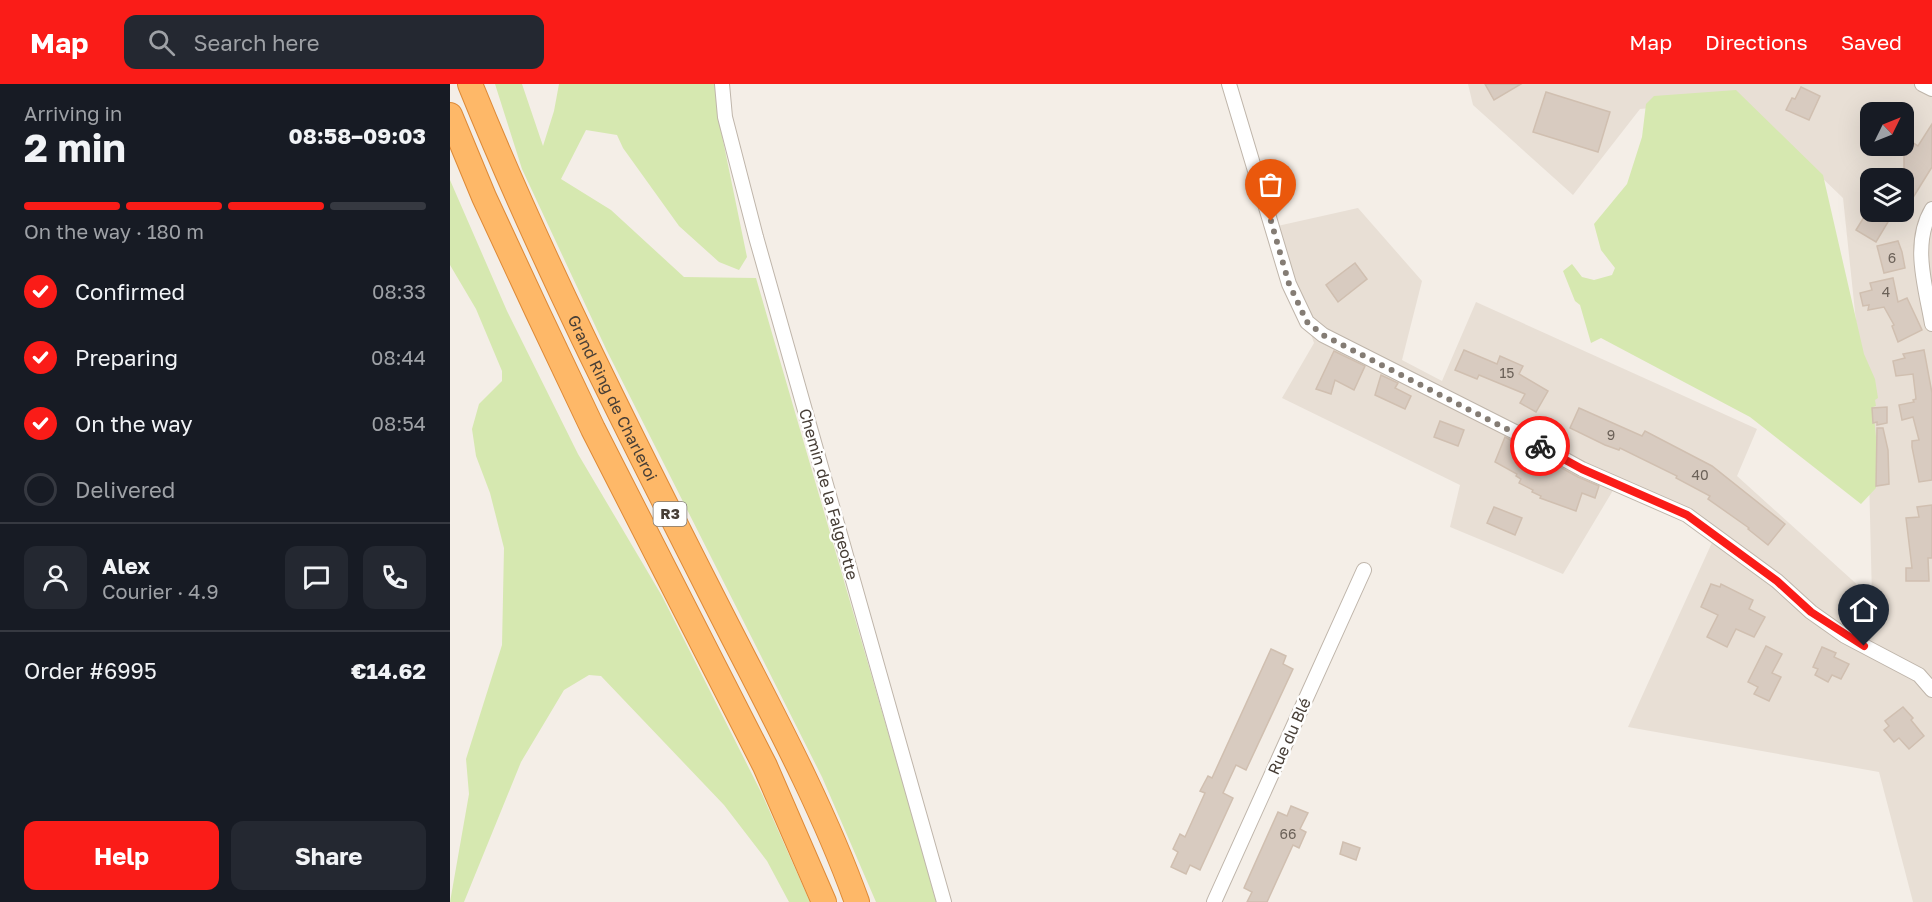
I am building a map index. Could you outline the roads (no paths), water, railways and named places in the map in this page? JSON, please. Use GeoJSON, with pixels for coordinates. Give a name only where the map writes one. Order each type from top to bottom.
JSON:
{"type":"FeatureCollection","features":[{"type":"Feature","properties":{"kind":"highway","name":"Grand Ring de Charleroi"},"geometry":{"type":"LineString","coordinates":[[470,84],[510,183],[562,296],[790,749],[847,872],[857,902]]}},
{"type":"Feature","properties":{"kind":"highway","name":"Grand Ring de Charleroi"},"geometry":{"type":"LineString","coordinates":[[450,114],[484,197],[593,429],[765,766],[824,902]]}},
{"type":"Feature","properties":{"kind":"street","name":"Chemin de la Falgeotte"},"geometry":{"type":"LineString","coordinates":[[722,84],[725,117],[756,237],[944,902]]}},
{"type":"Feature","properties":{"kind":"street"},"geometry":{"type":"LineString","coordinates":[[1229,84],[1289,284],[1307,322],[1323,335],[1517,433],[1582,469],[1687,515],[1777,581],[1811,612],[1845,636],[1919,675],[1932,690]]}},
{"type":"Feature","properties":{"kind":"street"},"geometry":{"type":"LineString","coordinates":[[1922,84],[1932,89]]}},
{"type":"Feature","properties":{"kind":"street"},"geometry":{"type":"LineString","coordinates":[[1932,209],[1922,240],[1923,279],[1932,324]]}},
{"type":"Feature","properties":{"kind":"street","name":"Rue du Blé"},"geometry":{"type":"LineString","coordinates":[[1214,902],[1364,570]]}}]}
